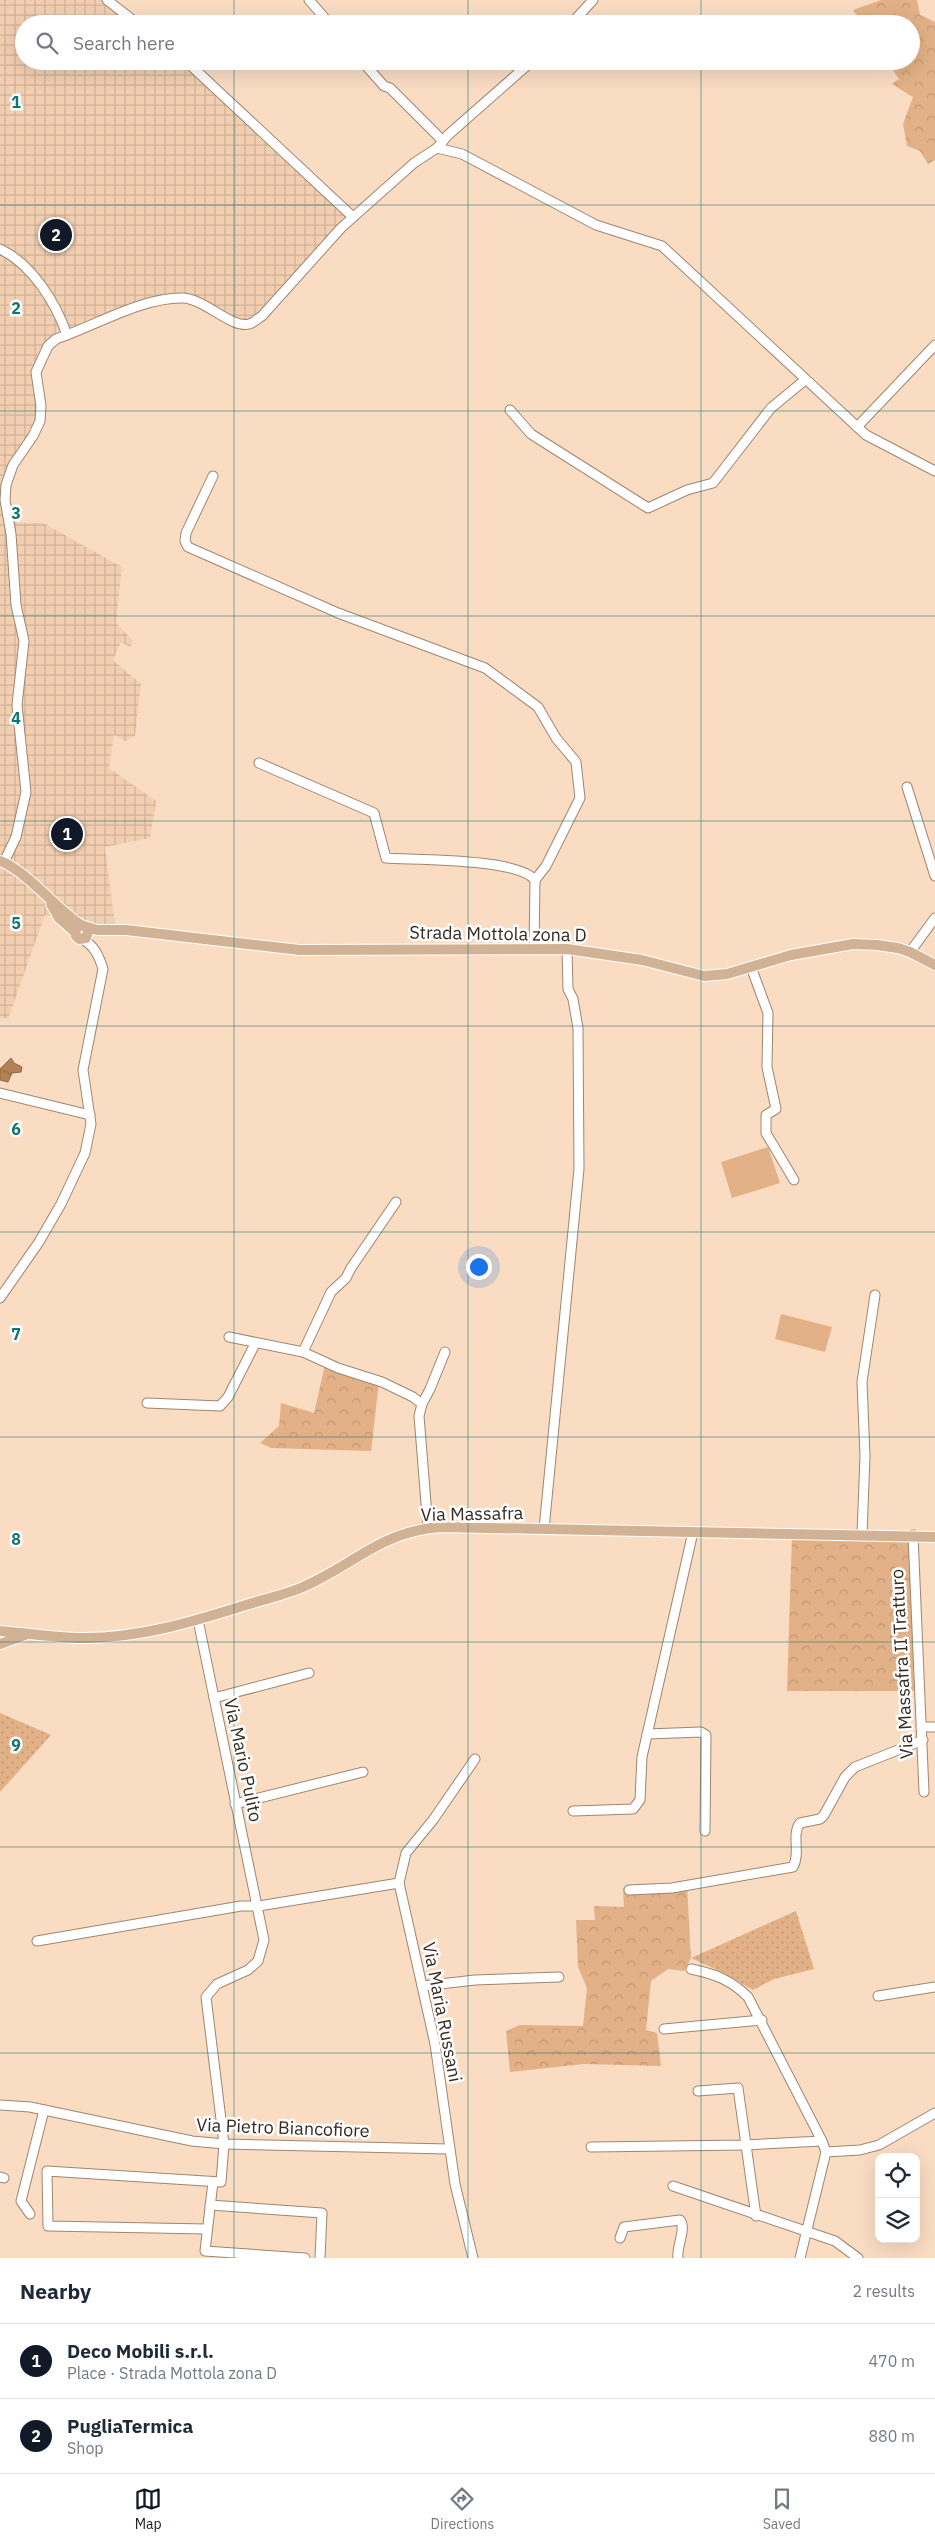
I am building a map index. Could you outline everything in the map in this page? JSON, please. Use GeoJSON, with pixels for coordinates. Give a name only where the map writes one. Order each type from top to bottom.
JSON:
{"type":"FeatureCollection","features":[{"type":"Feature","properties":{"kind":"main road"},"geometry":{"type":"LineString","coordinates":[[2,862],[21,874],[49,901],[59,918],[84,934]]}},
{"type":"Feature","properties":{"kind":"main road","name":"Strada Mottola zona D"},"geometry":{"type":"LineString","coordinates":[[84,934],[110,929],[300,950],[567,949],[642,960],[704,976],[727,974],[791,955],[853,944],[877,945],[910,952],[935,965]]}},
{"type":"Feature","properties":{"kind":"main road","name":"Via Massafra"},"geometry":{"type":"LineString","coordinates":[[0,1631],[82,1638],[143,1633],[198,1620],[302,1588],[395,1535],[428,1528],[862,1534],[935,1537]]}},
{"type":"Feature","properties":{"kind":"main road"},"geometry":{"type":"LineString","coordinates":[[0,1644],[29,1634]]}},
{"type":"Feature","properties":{"kind":"street"},"geometry":{"type":"LineString","coordinates":[[107,0],[126,15]]}},
{"type":"Feature","properties":{"kind":"street"},"geometry":{"type":"LineString","coordinates":[[309,0],[322,15]]}},
{"type":"Feature","properties":{"kind":"street"},"geometry":{"type":"LineString","coordinates":[[579,15],[593,0]]}},
{"type":"Feature","properties":{"kind":"street"},"geometry":{"type":"LineString","coordinates":[[196,70],[353,217]]}},
{"type":"Feature","properties":{"kind":"street"},"geometry":{"type":"LineString","coordinates":[[370,70],[384,86],[390,88],[440,145],[462,154],[596,225],[662,246],[866,435],[935,471]]}},
{"type":"Feature","properties":{"kind":"street"},"geometry":{"type":"LineString","coordinates":[[2,862],[16,837],[26,792],[17,705],[24,641],[16,605],[12,534],[5,500],[6,484],[13,465],[33,436],[40,421],[41,406],[36,372],[50,344],[56,338],[137,308],[169,299],[184,298],[201,302],[240,324],[250,324],[262,316],[341,228],[414,163],[440,145],[522,70]]}},
{"type":"Feature","properties":{"kind":"street"},"geometry":{"type":"LineString","coordinates":[[0,249],[22,264],[40,285],[60,313],[67,335]]}},
{"type":"Feature","properties":{"kind":"street"},"geometry":{"type":"LineString","coordinates":[[857,427],[935,345]]}},
{"type":"Feature","properties":{"kind":"street"},"geometry":{"type":"LineString","coordinates":[[510,410],[531,434],[648,508],[687,490],[713,483],[770,408],[805,380]]}},
{"type":"Feature","properties":{"kind":"street"},"geometry":{"type":"LineString","coordinates":[[213,476],[186,533],[185,541],[188,547],[338,613],[485,668],[538,707],[556,738],[576,762],[580,798],[546,866],[535,880],[534,948]]}},
{"type":"Feature","properties":{"kind":"street"},"geometry":{"type":"LineString","coordinates":[[259,763],[374,813],[386,858],[469,862],[504,867],[531,875],[535,880]]}},
{"type":"Feature","properties":{"kind":"street"},"geometry":{"type":"LineString","coordinates":[[907,787],[935,876]]}},
{"type":"Feature","properties":{"kind":"street"},"geometry":{"type":"LineString","coordinates":[[910,952],[935,918]]}},
{"type":"Feature","properties":{"kind":"street"},"geometry":{"type":"LineString","coordinates":[[0,1298],[61,1204],[85,1152],[91,1124],[83,1070],[103,969],[98,955],[84,934]]}},
{"type":"Feature","properties":{"kind":"street"},"geometry":{"type":"LineString","coordinates":[[544,1529],[580,1169],[578,1028],[573,999],[568,989],[567,949]]}},
{"type":"Feature","properties":{"kind":"street"},"geometry":{"type":"LineString","coordinates":[[751,967],[768,1013],[767,1067],[776,1110],[766,1114],[766,1133],[794,1180]]}},
{"type":"Feature","properties":{"kind":"street"},"geometry":{"type":"LineString","coordinates":[[0,1093],[90,1115]]}},
{"type":"Feature","properties":{"kind":"street"},"geometry":{"type":"LineString","coordinates":[[303,1352],[331,1292],[349,1275],[351,1268],[396,1202]]}},
{"type":"Feature","properties":{"kind":"street"},"geometry":{"type":"LineString","coordinates":[[862,1534],[865,1456],[862,1382],[875,1295]]}},
{"type":"Feature","properties":{"kind":"street"},"geometry":{"type":"LineString","coordinates":[[229,1337],[255,1344],[270,1344],[303,1352],[338,1368],[382,1382],[413,1397],[422,1404]]}},
{"type":"Feature","properties":{"kind":"street"},"geometry":{"type":"LineString","coordinates":[[147,1403],[220,1406],[228,1396],[255,1344]]}},
{"type":"Feature","properties":{"kind":"street"},"geometry":{"type":"LineString","coordinates":[[428,1528],[419,1416],[422,1404],[445,1352]]}},
{"type":"Feature","properties":{"kind":"street"},"geometry":{"type":"LineString","coordinates":[[573,1811],[632,1809],[640,1800],[642,1757],[693,1532]]}},
{"type":"Feature","properties":{"kind":"street","name":"Via Massafra II Tratturo"},"geometry":{"type":"LineString","coordinates":[[913,1535],[924,1792]]}},
{"type":"Feature","properties":{"kind":"street","name":"Via Mario Pulito"},"geometry":{"type":"LineString","coordinates":[[198,1620],[235,1804],[259,1906],[264,1940],[258,1961],[248,1970],[217,1984],[206,1997],[224,2144],[220,2182],[213,2182]]}},
{"type":"Feature","properties":{"kind":"street"},"geometry":{"type":"LineString","coordinates":[[214,1698],[309,1673]]}},
{"type":"Feature","properties":{"kind":"street"},"geometry":{"type":"LineString","coordinates":[[922,1727],[935,1727]]}},
{"type":"Feature","properties":{"kind":"street"},"geometry":{"type":"LineString","coordinates":[[647,1734],[702,1732],[706,1735],[705,1831]]}},
{"type":"Feature","properties":{"kind":"street"},"geometry":{"type":"LineString","coordinates":[[629,1890],[672,1888],[793,1867],[797,1857],[797,1827],[800,1823],[820,1819],[824,1815],[848,1773],[855,1767],[922,1740]]}},
{"type":"Feature","properties":{"kind":"street"},"geometry":{"type":"LineString","coordinates":[[37,1940],[241,1906],[259,1906],[399,1883],[406,1853],[433,1820],[475,1759]]}},
{"type":"Feature","properties":{"kind":"street"},"geometry":{"type":"LineString","coordinates":[[235,1804],[363,1772]]}},
{"type":"Feature","properties":{"kind":"street","name":"Via Maria Russani"},"geometry":{"type":"LineString","coordinates":[[399,1883],[435,2044],[449,2149],[473,2258]]}},
{"type":"Feature","properties":{"kind":"street"},"geometry":{"type":"LineString","coordinates":[[692,1969],[723,1977],[737,1985],[748,1997],[762,2020],[822,2141],[826,2152],[800,2258]]}},
{"type":"Feature","properties":{"kind":"street"},"geometry":{"type":"LineString","coordinates":[[422,1986],[476,1980],[559,1977]]}},
{"type":"Feature","properties":{"kind":"street"},"geometry":{"type":"LineString","coordinates":[[878,1996],[935,1987]]}},
{"type":"Feature","properties":{"kind":"street"},"geometry":{"type":"LineString","coordinates":[[664,2029],[762,2020]]}},
{"type":"Feature","properties":{"kind":"street"},"geometry":{"type":"LineString","coordinates":[[698,2091],[738,2088],[756,2216]]}},
{"type":"Feature","properties":{"kind":"street","name":"Via Pietro Biancofiore"},"geometry":{"type":"LineString","coordinates":[[0,2105],[44,2110],[192,2141],[224,2144],[449,2149]]}},
{"type":"Feature","properties":{"kind":"street"},"geometry":{"type":"LineString","coordinates":[[30,2214],[21,2202],[44,2110]]}},
{"type":"Feature","properties":{"kind":"street"},"geometry":{"type":"LineString","coordinates":[[826,2152],[860,2150],[879,2145],[935,2114]]}},
{"type":"Feature","properties":{"kind":"street"},"geometry":{"type":"LineString","coordinates":[[591,2147],[745,2145],[822,2141]]}},
{"type":"Feature","properties":{"kind":"street"},"geometry":{"type":"LineString","coordinates":[[206,2229],[48,2226],[47,2171],[213,2182],[206,2229],[205,2251],[305,2258]]}},
{"type":"Feature","properties":{"kind":"street"},"geometry":{"type":"LineString","coordinates":[[673,2186],[756,2216],[835,2241],[858,2258]]}},
{"type":"Feature","properties":{"kind":"street"},"geometry":{"type":"LineString","coordinates":[[210,2204],[322,2213],[320,2258]]}},
{"type":"Feature","properties":{"kind":"street"},"geometry":{"type":"LineString","coordinates":[[620,2238],[624,2227],[680,2220],[683,2226],[677,2250],[678,2258]]}},
{"type":"Feature","properties":{"kind":"shaded area"},"geometry":{"type":"Polygon","coordinates":[[[0,0],[107,0],[126,15],[15,15],[15,70],[196,70],[353,217],[250,324],[239,324],[201,302],[169,299],[56,339],[36,372],[40,421],[22,450],[5,500],[18,523],[43,523],[122,567],[116,623],[133,641],[130,647],[121,642],[113,660],[141,684],[135,736],[125,741],[114,735],[109,768],[156,801],[150,838],[105,847],[115,925],[97,930],[73,918],[45,915],[8,1019],[0,1017],[0,0]]]}},
{"type":"Feature","properties":{"kind":"green space"},"geometry":{"type":"Polygon","coordinates":[[[881,0],[917,0],[920,15],[856,15],[853,10],[881,0]]]}},
{"type":"Feature","properties":{"kind":"green space"},"geometry":{"type":"Polygon","coordinates":[[[920,15],[935,22],[935,160],[928,164],[920,151],[907,146],[903,124],[913,97],[892,84],[899,79],[893,70],[920,70],[920,15]]]}},
{"type":"Feature","properties":{"kind":"green space"},"geometry":{"type":"Polygon","coordinates":[[[768,1147],[780,1183],[732,1198],[721,1162],[768,1147]]]}},
{"type":"Feature","properties":{"kind":"green space"},"geometry":{"type":"Polygon","coordinates":[[[781,1314],[832,1327],[825,1352],[775,1339],[781,1314]]]}},
{"type":"Feature","properties":{"kind":"green space"},"geometry":{"type":"Polygon","coordinates":[[[325,1365],[379,1382],[371,1451],[271,1448],[260,1443],[279,1426],[281,1403],[314,1413],[325,1365]]]}},
{"type":"Feature","properties":{"kind":"green space"},"geometry":{"type":"Polygon","coordinates":[[[792,1535],[911,1539],[914,1691],[787,1691],[792,1535]]]}},
{"type":"Feature","properties":{"kind":"green space"},"geometry":{"type":"Polygon","coordinates":[[[0,1713],[51,1735],[0,1792],[0,1713]]]}},
{"type":"Feature","properties":{"kind":"green space"},"geometry":{"type":"Polygon","coordinates":[[[687,1885],[691,1958],[684,1971],[668,1969],[651,1981],[646,2030],[657,2033],[661,2066],[584,2064],[510,2072],[506,2031],[520,2025],[583,2026],[587,1988],[578,1967],[576,1920],[595,1920],[594,1906],[624,1907],[623,1888],[687,1885]]]}},
{"type":"Feature","properties":{"kind":"green space"},"geometry":{"type":"Polygon","coordinates":[[[796,1911],[814,1969],[774,1979],[753,1990],[724,1973],[691,1958],[796,1911]]]}},
{"type":"Feature","properties":{"kind":"water"},"geometry":{"type":"Polygon","coordinates":[[[11,1058],[14,1063],[22,1067],[21,1072],[12,1073],[8,1082],[0,1080],[0,1069],[11,1058]]]}},
{"type":"Feature","properties":{"kind":"place","name":"PugliaTermica"},"geometry":{"type":"Point","coordinates":[56,235]}},
{"type":"Feature","properties":{"kind":"place","name":"Deco Mobili s.r.l."},"geometry":{"type":"Point","coordinates":[67,834]}}]}
